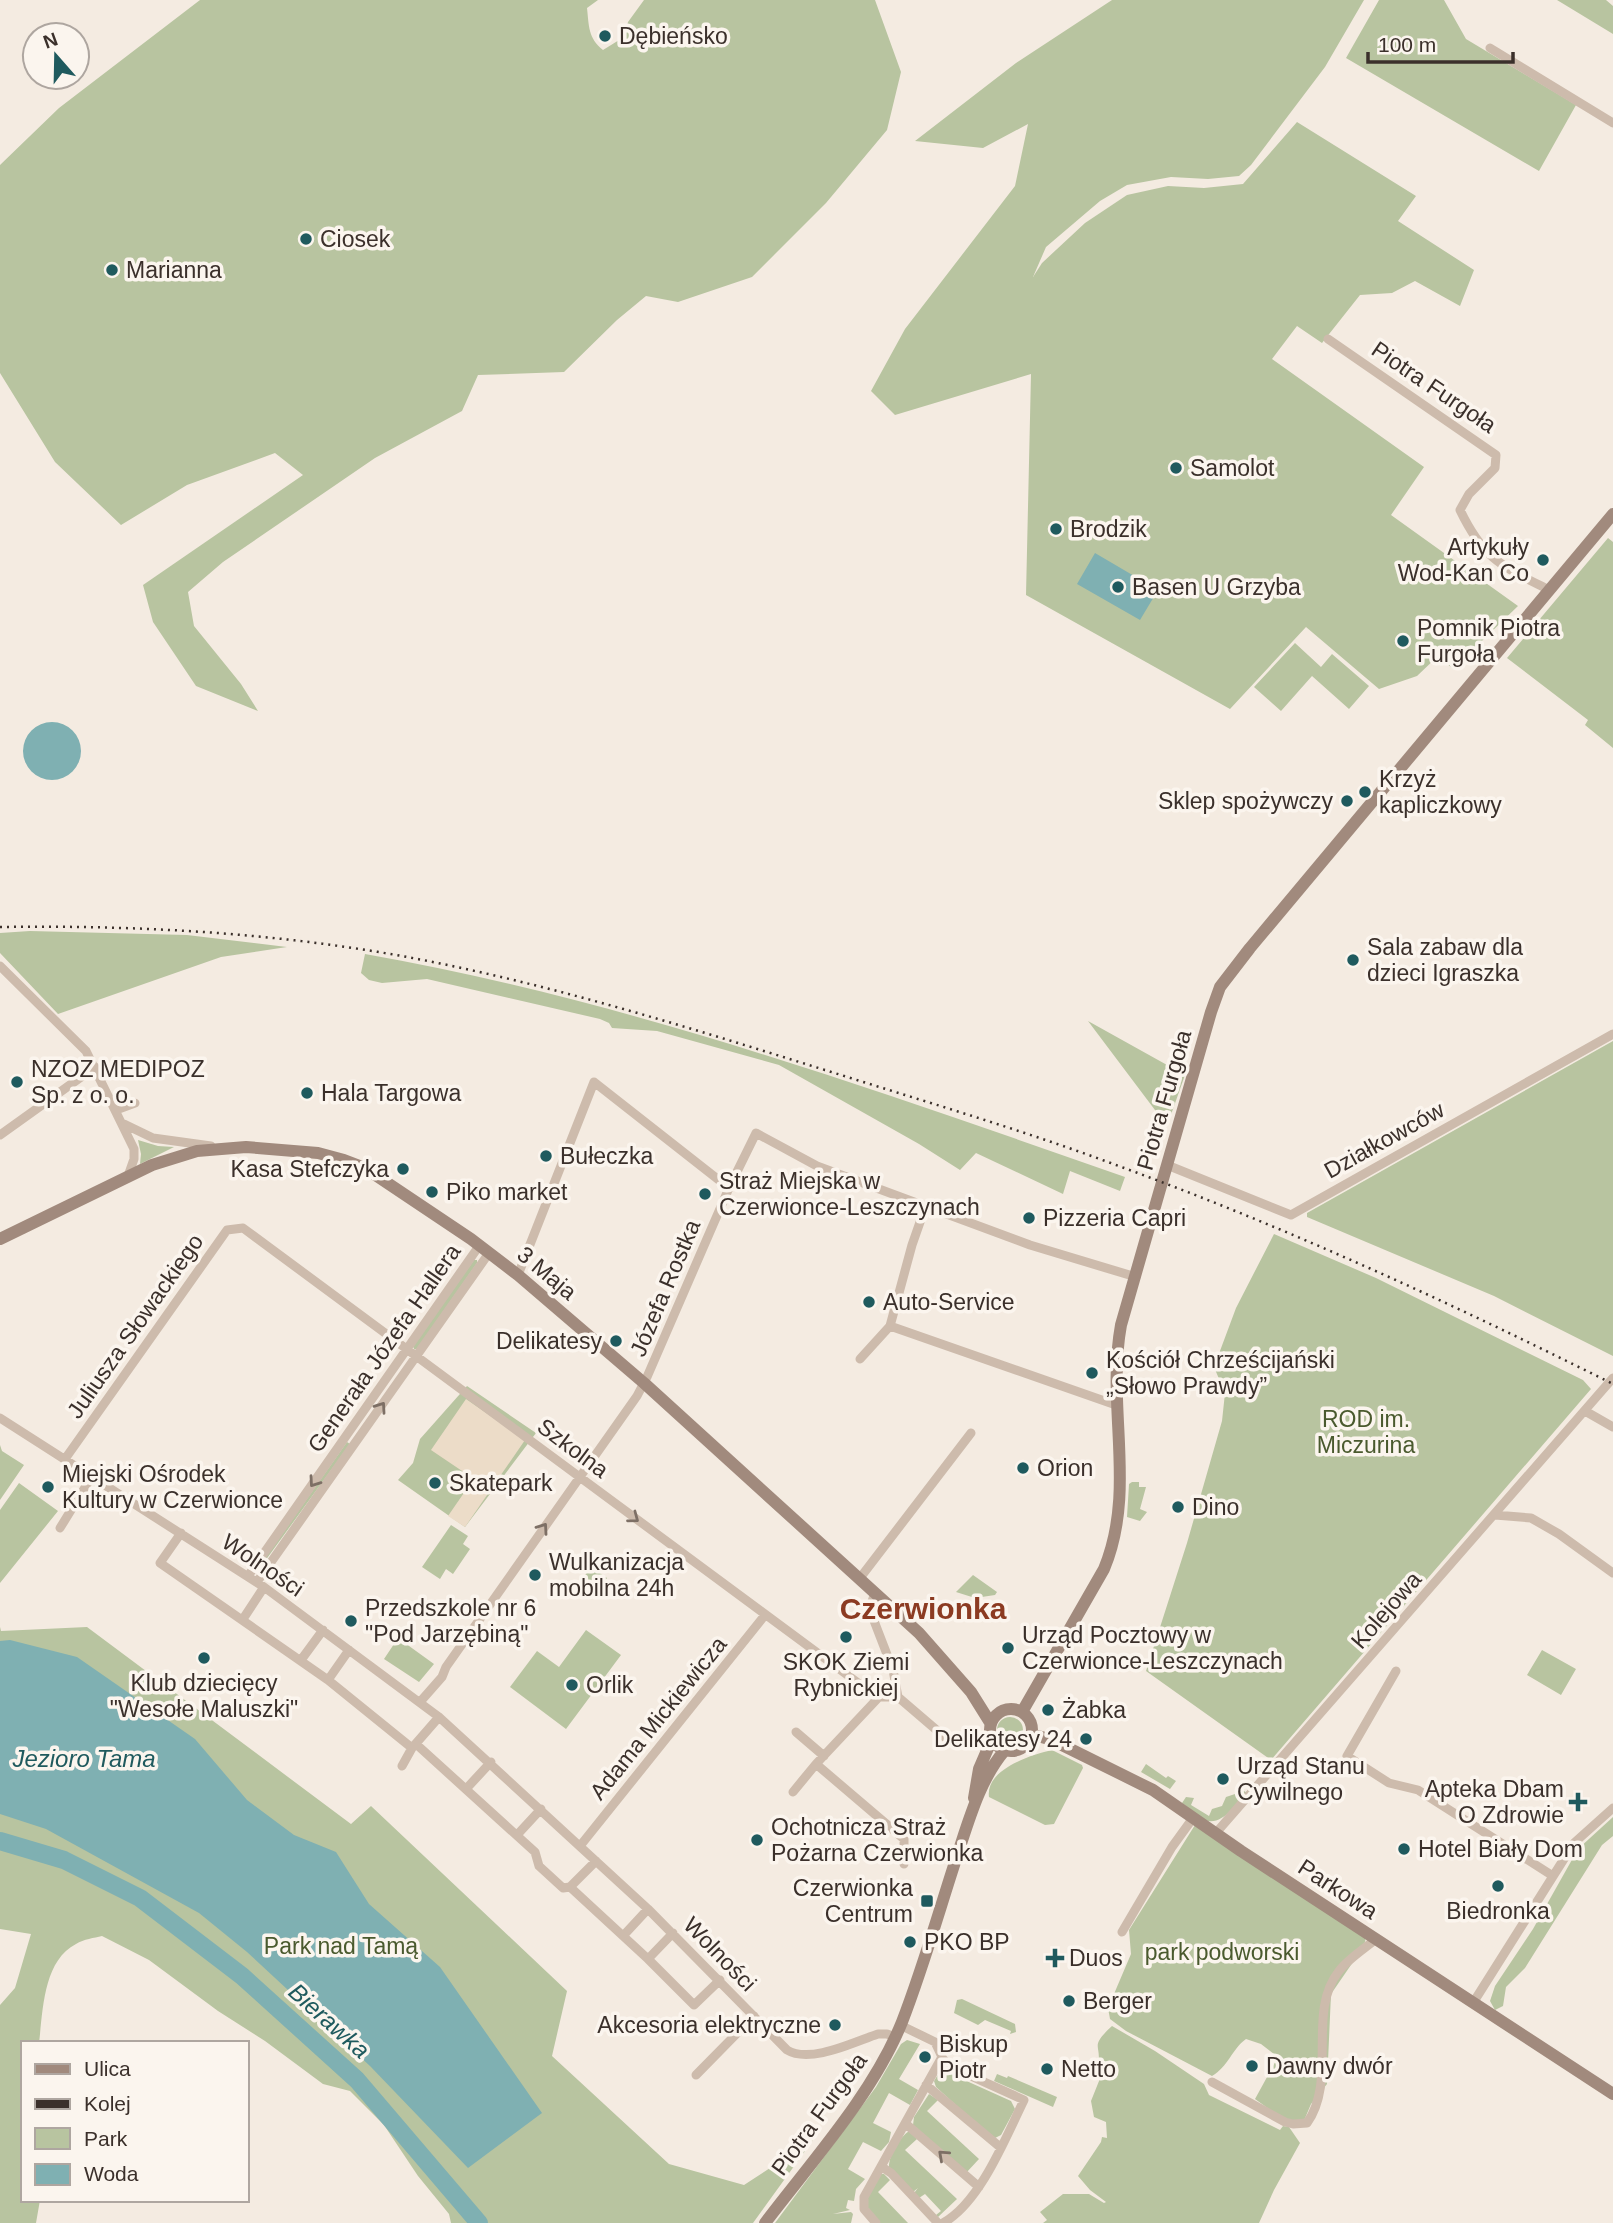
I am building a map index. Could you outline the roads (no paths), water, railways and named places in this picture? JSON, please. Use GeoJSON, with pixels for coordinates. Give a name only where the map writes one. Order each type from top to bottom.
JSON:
{"type":"FeatureCollection","features":[{"type":"Feature","properties":{"kind":"street"},"geometry":{"type":"LineString","coordinates":[[1490,48],[1613,123]]}},
{"type":"Feature","properties":{"kind":"street","name":"Piotra Furgoła"},"geometry":{"type":"LineString","coordinates":[[1328,340],[1496,455],[1494,468],[1469,494],[1460,510],[1471,534],[1496,562],[1549,590]]}},
{"type":"Feature","properties":{"kind":"street","name":"Piotra Furgoła"},"geometry":{"type":"LineString","coordinates":[[1021,1712],[1104,1569],[1112,1549],[1119,1516],[1121,1475],[1116,1405],[1116,1354],[1121,1325],[1210,1012],[1220,987],[1613,514]]}},
{"type":"Feature","properties":{"kind":"street"},"geometry":{"type":"LineString","coordinates":[[0,966],[86,1051],[135,1152],[128,1176]]}},
{"type":"Feature","properties":{"kind":"street","name":"Działkowców"},"geometry":{"type":"LineString","coordinates":[[1167,1165],[1292,1215],[1613,1034]]}},
{"type":"Feature","properties":{"kind":"street"},"geometry":{"type":"LineString","coordinates":[[0,1135],[95,1067]]}},
{"type":"Feature","properties":{"kind":"street"},"geometry":{"type":"LineString","coordinates":[[518,1275],[594,1082],[729,1188]]}},
{"type":"Feature","properties":{"kind":"street"},"geometry":{"type":"LineString","coordinates":[[116,1110],[135,1103]]}},
{"type":"Feature","properties":{"kind":"street"},"geometry":{"type":"LineString","coordinates":[[123,1123],[140,1134],[153,1138],[224,1147]]}},
{"type":"Feature","properties":{"kind":"street","name":"Józefa Rostka"},"geometry":{"type":"LineString","coordinates":[[421,1702],[442,1676],[556,1509],[564,1502],[644,1383],[729,1188],[756,1133],[817,1166],[926,1205]]}},
{"type":"Feature","properties":{"kind":"street","name":"3 Maja"},"geometry":{"type":"LineString","coordinates":[[0,1238],[173,1156],[224,1147],[318,1153],[355,1164],[376,1174],[518,1275],[644,1383],[919,1633],[971,1692],[991,1724]]}},
{"type":"Feature","properties":{"kind":"street"},"geometry":{"type":"LineString","coordinates":[[860,1359],[890,1326],[926,1205],[1030,1245],[1136,1276]]}},
{"type":"Feature","properties":{"kind":"street","name":"Szkolna"},"geometry":{"type":"LineString","coordinates":[[243,1228],[879,1697]]}},
{"type":"Feature","properties":{"kind":"street","name":"Juliusza Słowackiego"},"geometry":{"type":"LineString","coordinates":[[65,1459],[227,1230],[243,1228]]}},
{"type":"Feature","properties":{"kind":"street","name":"Generała Józefa Hallera"},"geometry":{"type":"LineString","coordinates":[[248,1576],[406,1350],[484,1249]]}},
{"type":"Feature","properties":{"kind":"street","name":"Generała Józefa Hallera"},"geometry":{"type":"LineString","coordinates":[[243,1619],[260,1585],[416,1357],[484,1249]]}},
{"type":"Feature","properties":{"kind":"street"},"geometry":{"type":"LineString","coordinates":[[890,1326],[1116,1405]]}},
{"type":"Feature","properties":{"kind":"street","name":"Kolejowa"},"geometry":{"type":"LineString","coordinates":[[1215,1834],[1613,1378]]}},
{"type":"Feature","properties":{"kind":"street"},"geometry":{"type":"LineString","coordinates":[[1584,1411],[1613,1427]]}},
{"type":"Feature","properties":{"kind":"street","name":"Wolności"},"geometry":{"type":"LineString","coordinates":[[0,1418],[248,1576],[421,1702],[491,1762],[648,1909],[787,2050],[801,2056],[811,2056],[898,2031]]}},
{"type":"Feature","properties":{"kind":"street"},"geometry":{"type":"LineString","coordinates":[[860,1578],[971,1433]]}},
{"type":"Feature","properties":{"kind":"street"},"geometry":{"type":"LineString","coordinates":[[61,1528],[92,1476]]}},
{"type":"Feature","properties":{"kind":"street"},"geometry":{"type":"LineString","coordinates":[[1495,1515],[1531,1518],[1559,1534],[1613,1573]]}},
{"type":"Feature","properties":{"kind":"street"},"geometry":{"type":"LineString","coordinates":[[181,1533],[160,1563],[301,1660],[414,1746],[467,1789],[535,1852],[539,1866],[563,1888],[570,1887],[596,1860]]}},
{"type":"Feature","properties":{"kind":"street"},"geometry":{"type":"LineString","coordinates":[[875,1593],[871,1613],[893,1670],[898,1697],[947,1739]]}},
{"type":"Feature","properties":{"kind":"street","name":"Adama Mickiewicza"},"geometry":{"type":"LineString","coordinates":[[580,1846],[765,1615]]}},
{"type":"Feature","properties":{"kind":"street"},"geometry":{"type":"LineString","coordinates":[[301,1660],[323,1630]]}},
{"type":"Feature","properties":{"kind":"street"},"geometry":{"type":"LineString","coordinates":[[328,1680],[349,1650]]}},
{"type":"Feature","properties":{"kind":"street"},"geometry":{"type":"LineString","coordinates":[[1396,1671],[1347,1756],[1389,1783],[1418,1790],[1553,1876]]}},
{"type":"Feature","properties":{"kind":"street","name":"3 Maja"},"geometry":{"type":"LineString","coordinates":[[971,1692],[1004,1710]]}},
{"type":"Feature","properties":{"kind":"street"},"geometry":{"type":"LineString","coordinates":[[793,1792],[879,1697],[898,1697]]}},
{"type":"Feature","properties":{"kind":"street"},"geometry":{"type":"LineString","coordinates":[[1015,1709],[1021,1712],[1030,1722],[1031,1734],[1028,1742],[1021,1748],[1005,1750],[999,1747],[992,1739],[991,1724],[995,1716],[1004,1710],[1015,1709]]}},
{"type":"Feature","properties":{"kind":"street"},"geometry":{"type":"LineString","coordinates":[[402,1766],[414,1746],[439,1717]]}},
{"type":"Feature","properties":{"kind":"street"},"geometry":{"type":"LineString","coordinates":[[796,1732],[824,1756]]}},
{"type":"Feature","properties":{"kind":"street","name":"Parkowa"},"geometry":{"type":"LineString","coordinates":[[1031,1734],[1052,1740],[1130,1778],[1613,2094]]}},
{"type":"Feature","properties":{"kind":"street","name":"Piotra Furgoła"},"geometry":{"type":"LineString","coordinates":[[973,1808],[979,1769],[992,1739]]}},
{"type":"Feature","properties":{"kind":"street","name":"Piotra Furgoła"},"geometry":{"type":"LineString","coordinates":[[765,2223],[867,2087],[898,2031],[973,1808],[995,1763],[1005,1750]]}},
{"type":"Feature","properties":{"kind":"street"},"geometry":{"type":"LineString","coordinates":[[467,1789],[491,1762]]}},
{"type":"Feature","properties":{"kind":"street"},"geometry":{"type":"LineString","coordinates":[[817,1764],[904,1839],[904,1864]]}},
{"type":"Feature","properties":{"kind":"street"},"geometry":{"type":"LineString","coordinates":[[1473,2003],[1574,1843],[1613,1808]]}},
{"type":"Feature","properties":{"kind":"street"},"geometry":{"type":"LineString","coordinates":[[517,1835],[541,1809]]}},
{"type":"Feature","properties":{"kind":"street"},"geometry":{"type":"LineString","coordinates":[[1122,1932],[1172,1847],[1193,1818]]}},
{"type":"Feature","properties":{"kind":"street"},"geometry":{"type":"LineString","coordinates":[[570,1887],[694,2005],[720,1980]]}},
{"type":"Feature","properties":{"kind":"street"},"geometry":{"type":"LineString","coordinates":[[623,1936],[648,1909]]}},
{"type":"Feature","properties":{"kind":"street"},"geometry":{"type":"LineString","coordinates":[[648,1959],[673,1933]]}},
{"type":"Feature","properties":{"kind":"street"},"geometry":{"type":"LineString","coordinates":[[1212,2082],[1285,2122],[1303,2125],[1307,2123],[1312,2117],[1322,2080],[1325,2000],[1339,1971],[1376,1939]]}},
{"type":"Feature","properties":{"kind":"street"},"geometry":{"type":"LineString","coordinates":[[696,2075],[754,2016]]}},
{"type":"Feature","properties":{"kind":"street"},"geometry":{"type":"LineString","coordinates":[[882,2167],[940,2223],[954,2215],[979,2188],[1024,2099],[954,2068],[942,2057],[939,2046],[934,2041],[898,2031]]}},
{"type":"Feature","properties":{"kind":"street"},"geometry":{"type":"LineString","coordinates":[[876,2223],[865,2210],[863,2200],[942,2057]]}},
{"type":"Feature","properties":{"kind":"street"},"geometry":{"type":"LineString","coordinates":[[926,2084],[1000,2147]]}},
{"type":"Feature","properties":{"kind":"street"},"geometry":{"type":"LineString","coordinates":[[906,2124],[979,2188]]}},
{"type":"Feature","properties":{"kind":"water","name":"Basen U Grzyba"},"geometry":{"type":"Polygon","coordinates":[[[1095,553],[1158,590],[1140,620],[1077,584],[1095,553]]]}},
{"type":"Feature","properties":{"kind":"water"},"geometry":{"type":"Polygon","coordinates":[[[52,722],[68,727],[76,735],[81,751],[76,767],[68,775],[52,780],[36,775],[28,767],[23,751],[28,735],[36,727],[52,722]]]}},
{"type":"Feature","properties":{"kind":"water","name":"Jezioro Tama"},"geometry":{"type":"Polygon","coordinates":[[[10,1640],[77,1657],[195,1739],[247,1800],[294,1835],[336,1852],[369,1904],[440,1967],[542,2113],[468,2168],[370,2066],[247,1952],[199,1913],[46,1829],[0,1814],[0,1641],[10,1640]]]}},
{"type":"Feature","properties":{"kind":"waterway","name":"Bierawka"},"geometry":{"type":"LineString","coordinates":[[0,1841],[64,1860],[140,1898],[242,1976],[357,2080],[479,2223]]}},
{"type":"Feature","properties":{"kind":"railway"},"geometry":{"type":"LineString","coordinates":[[0,927],[159,929],[318,943],[476,971],[634,1012],[1013,1129],[1180,1189],[1368,1267],[1613,1384]]}},
{"type":"Feature","properties":{"kind":"place","name":"Dębieńsko"},"geometry":{"type":"Point","coordinates":[605,36]}},
{"type":"Feature","properties":{"kind":"place","name":"Ciosek"},"geometry":{"type":"Point","coordinates":[306,239]}},
{"type":"Feature","properties":{"kind":"place","name":"Marianna"},"geometry":{"type":"Point","coordinates":[112,270]}},
{"type":"Feature","properties":{"kind":"place","name":"Samolot"},"geometry":{"type":"Point","coordinates":[1176,468]}},
{"type":"Feature","properties":{"kind":"place","name":"Brodzik"},"geometry":{"type":"Point","coordinates":[1056,529]}},
{"type":"Feature","properties":{"kind":"place","name":"Artykuły Wod-Kan Co"},"geometry":{"type":"Point","coordinates":[1543,560]}},
{"type":"Feature","properties":{"kind":"place","name":"Basen U Grzyba"},"geometry":{"type":"Point","coordinates":[1118,587]}},
{"type":"Feature","properties":{"kind":"place","name":"Pomnik Piotra Furgoła"},"geometry":{"type":"Point","coordinates":[1403,641]}},
{"type":"Feature","properties":{"kind":"place","name":"Krzyż kapliczkowy"},"geometry":{"type":"Point","coordinates":[1365,792]}},
{"type":"Feature","properties":{"kind":"place","name":"Sklep spożywczy"},"geometry":{"type":"Point","coordinates":[1347,801]}},
{"type":"Feature","properties":{"kind":"place","name":"Sala zabaw dla dzieci Igraszka"},"geometry":{"type":"Point","coordinates":[1353,960]}},
{"type":"Feature","properties":{"kind":"place","name":"NZOZ MEDIPOZ Sp. z o. o."},"geometry":{"type":"Point","coordinates":[17,1082]}},
{"type":"Feature","properties":{"kind":"place","name":"Hala Targowa"},"geometry":{"type":"Point","coordinates":[307,1093]}},
{"type":"Feature","properties":{"kind":"place","name":"Bułeczka"},"geometry":{"type":"Point","coordinates":[546,1156]}},
{"type":"Feature","properties":{"kind":"place","name":"Kasa Stefczyka"},"geometry":{"type":"Point","coordinates":[403,1169]}},
{"type":"Feature","properties":{"kind":"place","name":"Piko market"},"geometry":{"type":"Point","coordinates":[432,1192]}},
{"type":"Feature","properties":{"kind":"place","name":"Straż Miejska w Czerwionce-Leszczynach"},"geometry":{"type":"Point","coordinates":[705,1194]}},
{"type":"Feature","properties":{"kind":"place","name":"Pizzeria Capri"},"geometry":{"type":"Point","coordinates":[1029,1218]}},
{"type":"Feature","properties":{"kind":"place","name":"Auto-Service"},"geometry":{"type":"Point","coordinates":[869,1302]}},
{"type":"Feature","properties":{"kind":"place","name":"Delikatesy"},"geometry":{"type":"Point","coordinates":[616,1341]}},
{"type":"Feature","properties":{"kind":"place","name":"Kościół Chrześcijański „Słowo Prawdy”"},"geometry":{"type":"Point","coordinates":[1092,1373]}},
{"type":"Feature","properties":{"kind":"place","name":"Orion"},"geometry":{"type":"Point","coordinates":[1023,1468]}},
{"type":"Feature","properties":{"kind":"place","name":"Skatepark"},"geometry":{"type":"Point","coordinates":[435,1483]}},
{"type":"Feature","properties":{"kind":"place","name":"Miejski Ośrodek Kultury w Czerwionce"},"geometry":{"type":"Point","coordinates":[48,1487]}},
{"type":"Feature","properties":{"kind":"place","name":"Dino"},"geometry":{"type":"Point","coordinates":[1178,1507]}},
{"type":"Feature","properties":{"kind":"place","name":"Wulkanizacja mobilna 24h"},"geometry":{"type":"Point","coordinates":[535,1575]}},
{"type":"Feature","properties":{"kind":"place","name":"Przedszkole nr 6 \"Pod Jarzębiną\""},"geometry":{"type":"Point","coordinates":[351,1621]}},
{"type":"Feature","properties":{"kind":"place","name":"SKOK Ziemi Rybnickiej"},"geometry":{"type":"Point","coordinates":[846,1637]}},
{"type":"Feature","properties":{"kind":"place","name":"Urząd Pocztowy w Czerwionce-Leszczynach"},"geometry":{"type":"Point","coordinates":[1008,1648]}},
{"type":"Feature","properties":{"kind":"place","name":"Klub dziecięcy \"Wesołe Maluszki\""},"geometry":{"type":"Point","coordinates":[204,1658]}},
{"type":"Feature","properties":{"kind":"place","name":"Orlik"},"geometry":{"type":"Point","coordinates":[572,1685]}},
{"type":"Feature","properties":{"kind":"place","name":"Żabka"},"geometry":{"type":"Point","coordinates":[1048,1710]}},
{"type":"Feature","properties":{"kind":"place","name":"Delikatesy 24"},"geometry":{"type":"Point","coordinates":[1086,1739]}},
{"type":"Feature","properties":{"kind":"place","name":"Urząd Stanu Cywilnego"},"geometry":{"type":"Point","coordinates":[1223,1779]}},
{"type":"Feature","properties":{"kind":"place","name":"Apteka Dbam O Zdrowie"},"geometry":{"type":"Point","coordinates":[1578,1802]}},
{"type":"Feature","properties":{"kind":"place","name":"Ochotnicza Straż Pożarna Czerwionka"},"geometry":{"type":"Point","coordinates":[757,1840]}},
{"type":"Feature","properties":{"kind":"place","name":"Hotel Biały Dom"},"geometry":{"type":"Point","coordinates":[1404,1849]}},
{"type":"Feature","properties":{"kind":"place","name":"Biedronka"},"geometry":{"type":"Point","coordinates":[1498,1886]}},
{"type":"Feature","properties":{"kind":"place","name":"Czerwionka Centrum"},"geometry":{"type":"Point","coordinates":[927,1901]}},
{"type":"Feature","properties":{"kind":"place","name":"PKO BP"},"geometry":{"type":"Point","coordinates":[910,1942]}},
{"type":"Feature","properties":{"kind":"place","name":"Duos"},"geometry":{"type":"Point","coordinates":[1055,1958]}},
{"type":"Feature","properties":{"kind":"place","name":"Berger"},"geometry":{"type":"Point","coordinates":[1069,2001]}},
{"type":"Feature","properties":{"kind":"place","name":"Akcesoria elektryczne"},"geometry":{"type":"Point","coordinates":[835,2025]}},
{"type":"Feature","properties":{"kind":"place","name":"Biskup Piotr"},"geometry":{"type":"Point","coordinates":[925,2057]}},
{"type":"Feature","properties":{"kind":"place","name":"Dawny dwór"},"geometry":{"type":"Point","coordinates":[1252,2066]}},
{"type":"Feature","properties":{"kind":"place","name":"Netto"},"geometry":{"type":"Point","coordinates":[1047,2069]}},
{"type":"Feature","properties":{"kind":"district","name":"Czerwionka"},"geometry":{"type":"Point","coordinates":[923,1609]}},
{"type":"Feature","properties":{"kind":"park label","name":"ROD im. Miczurina"},"geometry":{"type":"Point","coordinates":[1366,1432]}},
{"type":"Feature","properties":{"kind":"park label","name":"Park nad Tamą"},"geometry":{"type":"Point","coordinates":[341,1946]}},
{"type":"Feature","properties":{"kind":"park label","name":"park podworski"},"geometry":{"type":"Point","coordinates":[1222,1952]}}]}
